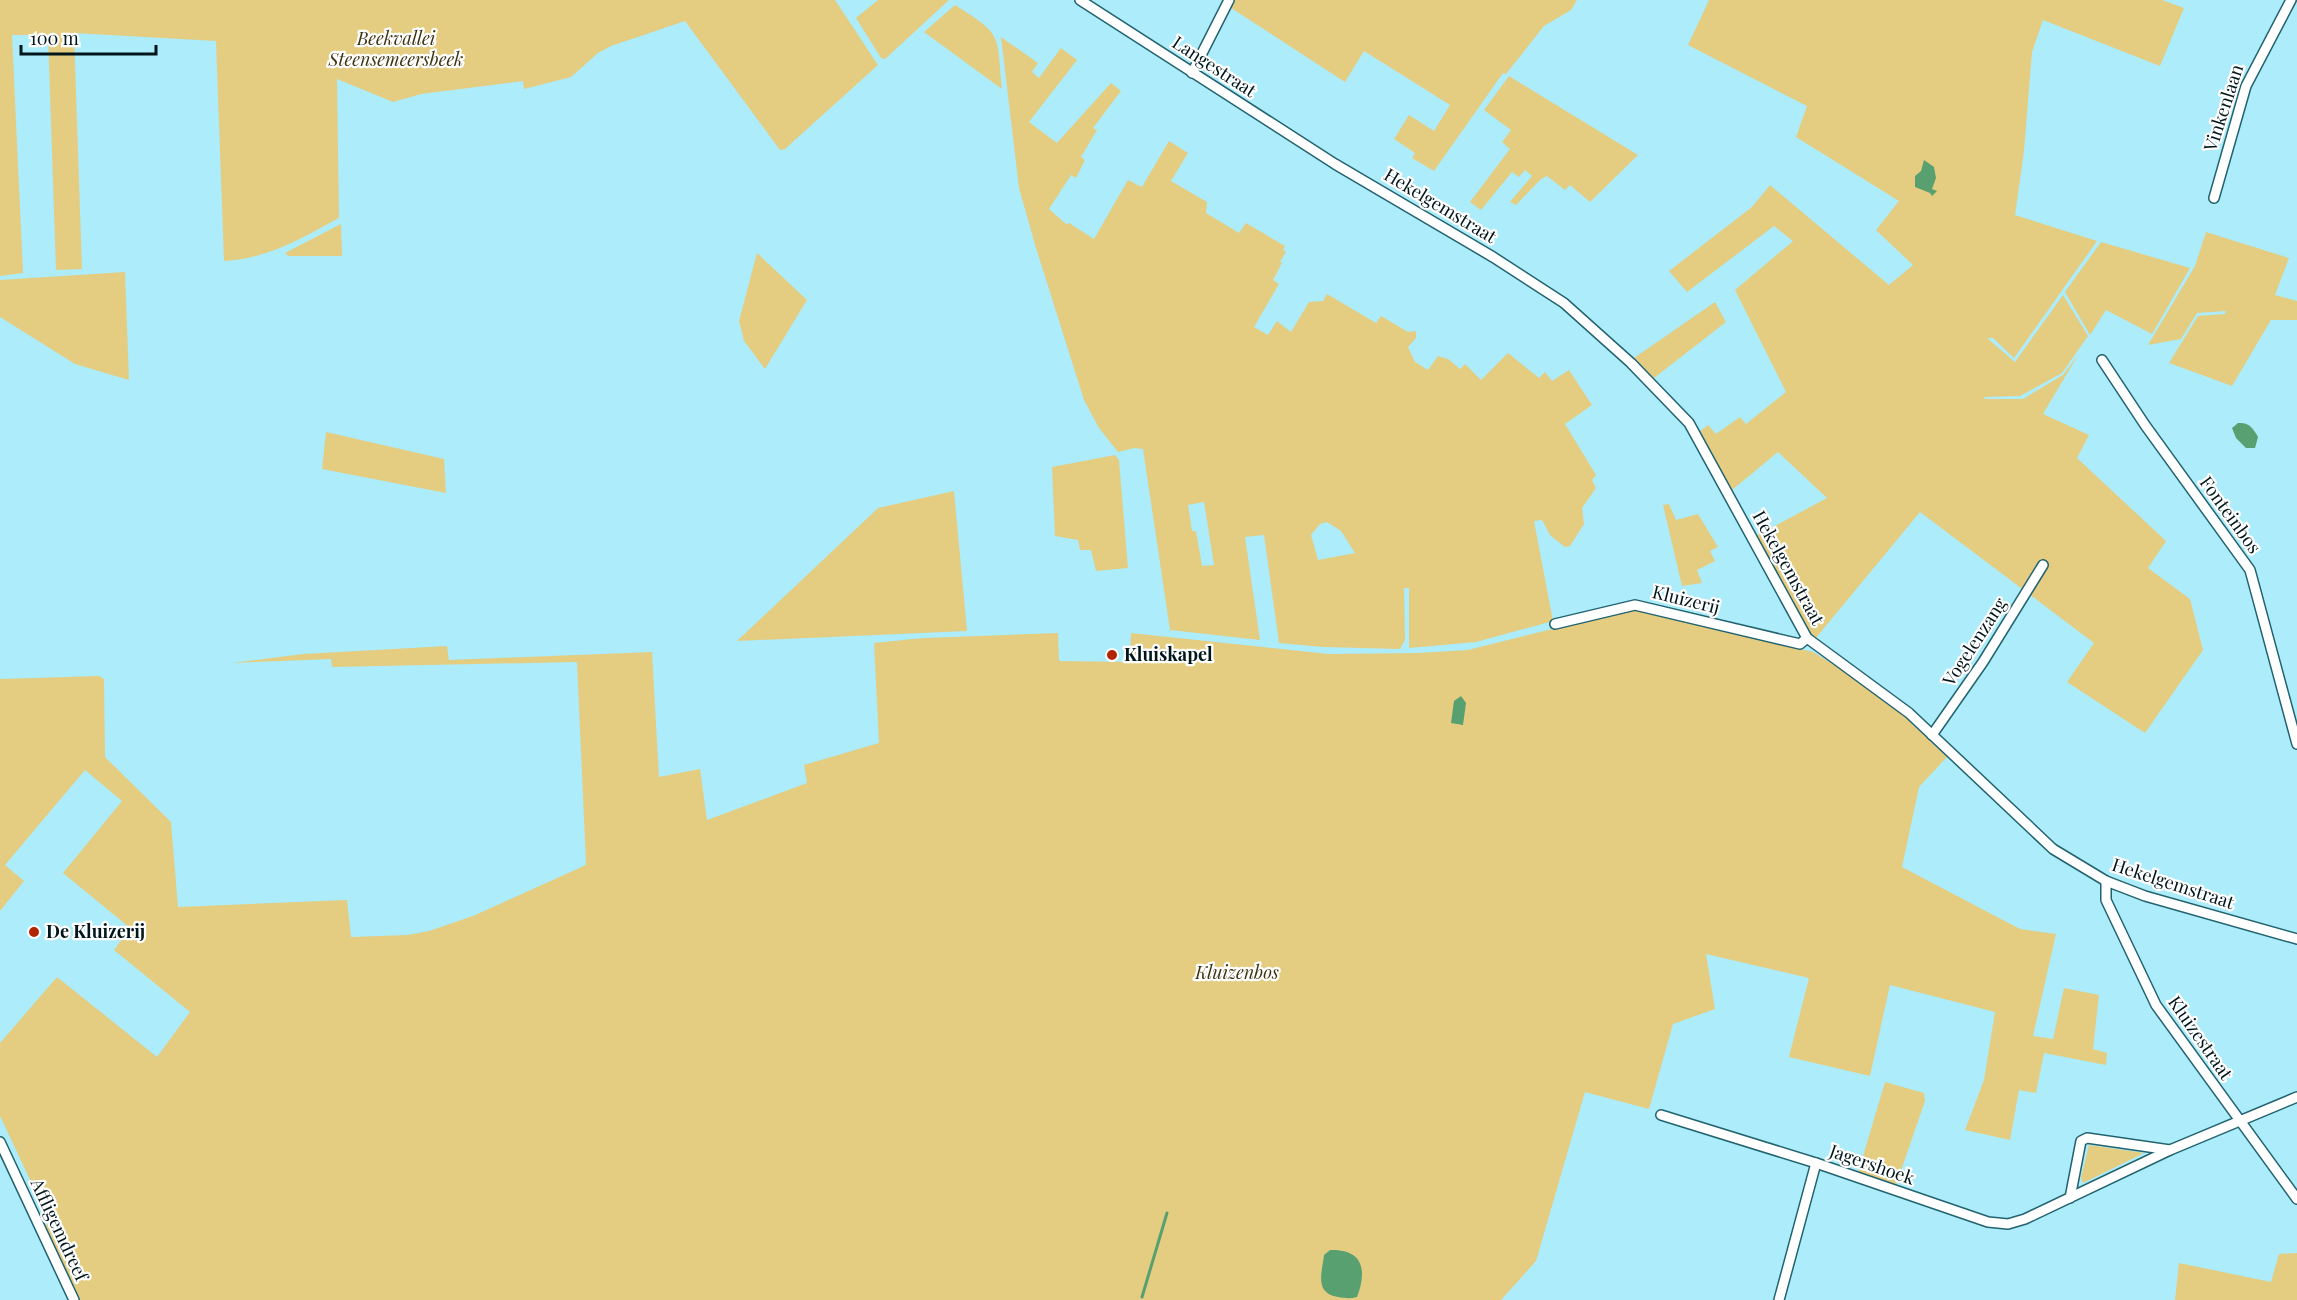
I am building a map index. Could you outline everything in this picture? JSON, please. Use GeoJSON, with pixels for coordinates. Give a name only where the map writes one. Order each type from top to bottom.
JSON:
{"type":"FeatureCollection","features":[{"type":"Feature","properties":{"kind":"street","name":"Langestraat"},"geometry":{"type":"LineString","coordinates":[[1080,0],[1331,161]]}},
{"type":"Feature","properties":{"kind":"street"},"geometry":{"type":"LineString","coordinates":[[1192,73],[1228,0]]}},
{"type":"Feature","properties":{"kind":"street","name":"Vinkenlaan"},"geometry":{"type":"LineString","coordinates":[[2214,198],[2246,86],[2291,0]]}},
{"type":"Feature","properties":{"kind":"street","name":"Hekelgemstraat"},"geometry":{"type":"LineString","coordinates":[[1331,161],[1540,286],[1564,303],[1662,392],[1689,423],[1807,638],[1882,691],[1932,735],[2033,833],[2053,849],[2106,881],[2145,896],[2297,939]]}},
{"type":"Feature","properties":{"kind":"street","name":"Fonteinbos"},"geometry":{"type":"LineString","coordinates":[[2103,360],[2145,425],[2250,570],[2297,744]]}},
{"type":"Feature","properties":{"kind":"street","name":"Vogelenzang"},"geometry":{"type":"LineString","coordinates":[[1932,735],[1983,662],[2043,564]]}},
{"type":"Feature","properties":{"kind":"street","name":"Kluizerij"},"geometry":{"type":"LineString","coordinates":[[1555,624],[1635,605],[1800,644],[1807,638]]}},
{"type":"Feature","properties":{"kind":"street","name":"Kluizestraat"},"geometry":{"type":"LineString","coordinates":[[2106,881],[2106,900],[2156,1005],[2297,1198]]}},
{"type":"Feature","properties":{"kind":"street","name":"Jagershoek"},"geometry":{"type":"LineString","coordinates":[[1661,1115],[1816,1163],[1988,1222],[2008,1224],[2025,1220],[2170,1150],[2297,1097]]}},
{"type":"Feature","properties":{"kind":"street"},"geometry":{"type":"LineString","coordinates":[[2070,1198],[2081,1141],[2087,1138],[2170,1150]]}},
{"type":"Feature","properties":{"kind":"street","name":"Affligemdreef"},"geometry":{"type":"LineString","coordinates":[[0,1142],[74,1300]]}},
{"type":"Feature","properties":{"kind":"street"},"geometry":{"type":"LineString","coordinates":[[1779,1300],[1816,1163]]}},
{"type":"Feature","properties":{"kind":"green space","name":"Beekvallei Steensemeersbeek"},"geometry":{"type":"Polygon","coordinates":[[[0,0],[835,0],[878,65],[785,149],[780,150],[685,21],[611,46],[598,53],[571,77],[524,89],[523,81],[421,94],[393,102],[337,79],[339,218],[270,252],[224,261],[216,41],[74,33],[82,269],[56,270],[48,35],[12,35],[23,273],[0,276],[0,0]]]}},
{"type":"Feature","properties":{"kind":"green space"},"geometry":{"type":"Polygon","coordinates":[[[878,0],[949,0],[885,59],[881,58],[856,18],[878,0]]]}},
{"type":"Feature","properties":{"kind":"green space"},"geometry":{"type":"Polygon","coordinates":[[[1232,0],[1577,0],[1571,10],[1544,26],[1506,74],[1503,73],[1434,171],[1412,158],[1415,153],[1394,139],[1409,115],[1434,131],[1450,105],[1364,51],[1345,82],[1228,6],[1232,0]]]}},
{"type":"Feature","properties":{"kind":"green space"},"geometry":{"type":"Polygon","coordinates":[[[1709,0],[2162,0],[2184,8],[2160,66],[2043,20],[2032,52],[2024,151],[2015,215],[2097,241],[2014,358],[1993,338],[1987,338],[2015,362],[2063,295],[2088,336],[2062,373],[2020,396],[1984,397],[1985,399],[2023,399],[2063,375],[2078,355],[2043,414],[2089,435],[2077,458],[2166,541],[2148,568],[2190,599],[2203,650],[2145,733],[2067,682],[2094,643],[1920,512],[1815,639],[1808,631],[1756,536],[1827,498],[1778,452],[1732,490],[1699,432],[1708,425],[1716,434],[1740,417],[1746,424],[1786,392],[1735,290],[1793,241],[1774,226],[1687,292],[1669,271],[1752,207],[1770,185],[1889,285],[1913,265],[1876,230],[1899,201],[1796,137],[1807,106],[1688,45],[1709,0]]]}},
{"type":"Feature","properties":{"kind":"green space"},"geometry":{"type":"Polygon","coordinates":[[[955,5],[982,23],[995,38],[998,46],[1002,89],[924,32],[955,5]]]}},
{"type":"Feature","properties":{"kind":"green space"},"geometry":{"type":"Polygon","coordinates":[[[1001,37],[1038,63],[1032,72],[1039,78],[1061,48],[1077,60],[1029,122],[1057,143],[1111,83],[1121,91],[1093,128],[1097,130],[1081,157],[1085,160],[1076,178],[1071,175],[1049,209],[1066,224],[1069,223],[1094,239],[1128,180],[1142,187],[1169,141],[1188,153],[1171,181],[1207,202],[1206,213],[1239,233],[1246,223],[1285,246],[1283,250],[1286,252],[1273,280],[1279,284],[1254,327],[1268,335],[1277,321],[1291,332],[1309,302],[1323,301],[1327,294],[1376,323],[1381,316],[1408,332],[1416,331],[1416,338],[1408,347],[1415,362],[1428,370],[1438,356],[1448,359],[1460,369],[1465,364],[1481,380],[1508,353],[1539,378],[1545,372],[1552,381],[1569,370],[1592,405],[1565,424],[1596,475],[1592,480],[1596,488],[1582,508],[1584,524],[1570,546],[1565,547],[1550,535],[1542,520],[1534,521],[1553,621],[1476,642],[1409,648],[1409,588],[1404,588],[1405,640],[1400,649],[1323,647],[1279,643],[1264,535],[1245,537],[1260,640],[1170,630],[1143,449],[1134,448],[1118,452],[1099,428],[1084,400],[1019,188],[1001,37]],[[1204,502],[1188,505],[1192,531],[1196,531],[1202,566],[1214,565],[1204,502]],[[1327,522],[1320,524],[1311,535],[1318,560],[1355,553],[1341,531],[1327,522]]]}},
{"type":"Feature","properties":{"kind":"green space"},"geometry":{"type":"Polygon","coordinates":[[[1509,76],[1638,155],[1590,202],[1570,185],[1565,190],[1547,176],[1541,179],[1516,205],[1510,202],[1532,176],[1525,170],[1519,177],[1512,172],[1481,210],[1470,202],[1510,149],[1502,142],[1511,130],[1484,110],[1509,76]]]}},
{"type":"Feature","properties":{"kind":"green space"},"geometry":{"type":"Polygon","coordinates":[[[341,224],[342,256],[288,256],[285,253],[341,224]]]}},
{"type":"Feature","properties":{"kind":"green space"},"geometry":{"type":"Polygon","coordinates":[[[2206,232],[2289,258],[2275,295],[2297,301],[2297,320],[2271,320],[2232,386],[2169,363],[2198,316],[2225,314],[2226,311],[2197,313],[2181,339],[2148,345],[2195,266],[2206,232]]]}},
{"type":"Feature","properties":{"kind":"green space"},"geometry":{"type":"Polygon","coordinates":[[[2101,242],[2190,268],[2152,334],[2106,310],[2090,335],[2065,292],[2101,242]]]}},
{"type":"Feature","properties":{"kind":"green space"},"geometry":{"type":"Polygon","coordinates":[[[757,253],[807,300],[765,369],[744,341],[739,321],[757,253]]]}},
{"type":"Feature","properties":{"kind":"green space"},"geometry":{"type":"Polygon","coordinates":[[[125,272],[129,380],[75,364],[0,317],[0,280],[125,272]]]}},
{"type":"Feature","properties":{"kind":"green space"},"geometry":{"type":"Polygon","coordinates":[[[1715,302],[1726,322],[1654,378],[1634,358],[1715,302]]]}},
{"type":"Feature","properties":{"kind":"green space"},"geometry":{"type":"Polygon","coordinates":[[[326,432],[444,459],[446,493],[322,469],[326,432]]]}},
{"type":"Feature","properties":{"kind":"green space"},"geometry":{"type":"Polygon","coordinates":[[[1115,455],[1119,460],[1128,568],[1096,571],[1091,550],[1080,550],[1078,540],[1055,536],[1052,467],[1115,455]]]}},
{"type":"Feature","properties":{"kind":"green space"},"geometry":{"type":"Polygon","coordinates":[[[954,491],[967,631],[737,641],[878,508],[954,491]]]}},
{"type":"Feature","properties":{"kind":"green space"},"geometry":{"type":"Polygon","coordinates":[[[1669,504],[1676,520],[1698,514],[1718,547],[1710,551],[1715,561],[1697,570],[1702,583],[1682,586],[1663,505],[1669,504]]]}},
{"type":"Feature","properties":{"kind":"green space","name":"Kluizenbos"},"geometry":{"type":"Polygon","coordinates":[[[1633,609],[1813,652],[1862,682],[1891,704],[1947,757],[1919,787],[1902,867],[2020,929],[2056,934],[2033,1036],[2053,1039],[2064,988],[2099,995],[2093,1049],[2107,1053],[2106,1065],[2044,1053],[2036,1093],[2019,1090],[2010,1140],[1965,1130],[1984,1080],[1995,1012],[1890,985],[1870,1076],[1789,1057],[1809,978],[1706,954],[1715,1009],[1673,1024],[1649,1109],[1585,1092],[1536,1261],[1501,1300],[77,1300],[42,1233],[49,1220],[0,1116],[0,1043],[57,977],[157,1057],[190,1012],[114,950],[130,928],[63,873],[122,801],[85,770],[5,865],[24,881],[0,911],[0,679],[99,676],[104,679],[105,757],[171,822],[178,907],[347,900],[351,937],[408,935],[429,931],[473,916],[586,865],[577,662],[332,667],[331,659],[231,663],[303,654],[447,646],[449,660],[652,652],[659,777],[700,769],[707,820],[807,783],[804,765],[879,743],[874,643],[924,638],[1058,633],[1059,661],[1130,662],[1131,633],[1328,654],[1417,653],[1468,650],[1633,609]]]}},
{"type":"Feature","properties":{"kind":"green space"},"geometry":{"type":"Polygon","coordinates":[[[1885,1082],[1924,1093],[1925,1101],[1896,1185],[1858,1173],[1885,1082]]]}},
{"type":"Feature","properties":{"kind":"green space"},"geometry":{"type":"Polygon","coordinates":[[[2089,1145],[2144,1153],[2083,1183],[2081,1178],[2089,1145]]]}},
{"type":"Feature","properties":{"kind":"green space"},"geometry":{"type":"Polygon","coordinates":[[[2297,1253],[2297,1300],[2175,1300],[2179,1263],[2271,1282],[2279,1254],[2297,1253]]]}},
{"type":"Feature","properties":{"kind":"shaded area"},"geometry":{"type":"Polygon","coordinates":[[[1924,160],[1934,167],[1936,178],[1932,189],[1937,191],[1932,196],[1915,187],[1915,176],[1921,171],[1924,160]]]}},
{"type":"Feature","properties":{"kind":"shaded area"},"geometry":{"type":"Polygon","coordinates":[[[2238,423],[2250,426],[2254,431],[2258,437],[2255,448],[2246,448],[2236,438],[2232,428],[2238,423]]]}},
{"type":"Feature","properties":{"kind":"shaded area"},"geometry":{"type":"Polygon","coordinates":[[[1461,696],[1466,703],[1463,725],[1451,723],[1454,701],[1461,696]]]}},
{"type":"Feature","properties":{"kind":"shaded area"},"geometry":{"type":"Polygon","coordinates":[[[1330,1250],[1350,1253],[1360,1263],[1362,1279],[1357,1297],[1345,1298],[1330,1295],[1322,1287],[1324,1255],[1330,1250]]]}},
{"type":"Feature","properties":{"kind":"waterway"},"geometry":{"type":"LineString","coordinates":[[1142,1297],[1167,1213]]}},
{"type":"Feature","properties":{"kind":"place","name":"Kluiskapel"},"geometry":{"type":"Point","coordinates":[1112,655]}},
{"type":"Feature","properties":{"kind":"place","name":"De Kluizerij"},"geometry":{"type":"Point","coordinates":[34,932]}}]}
